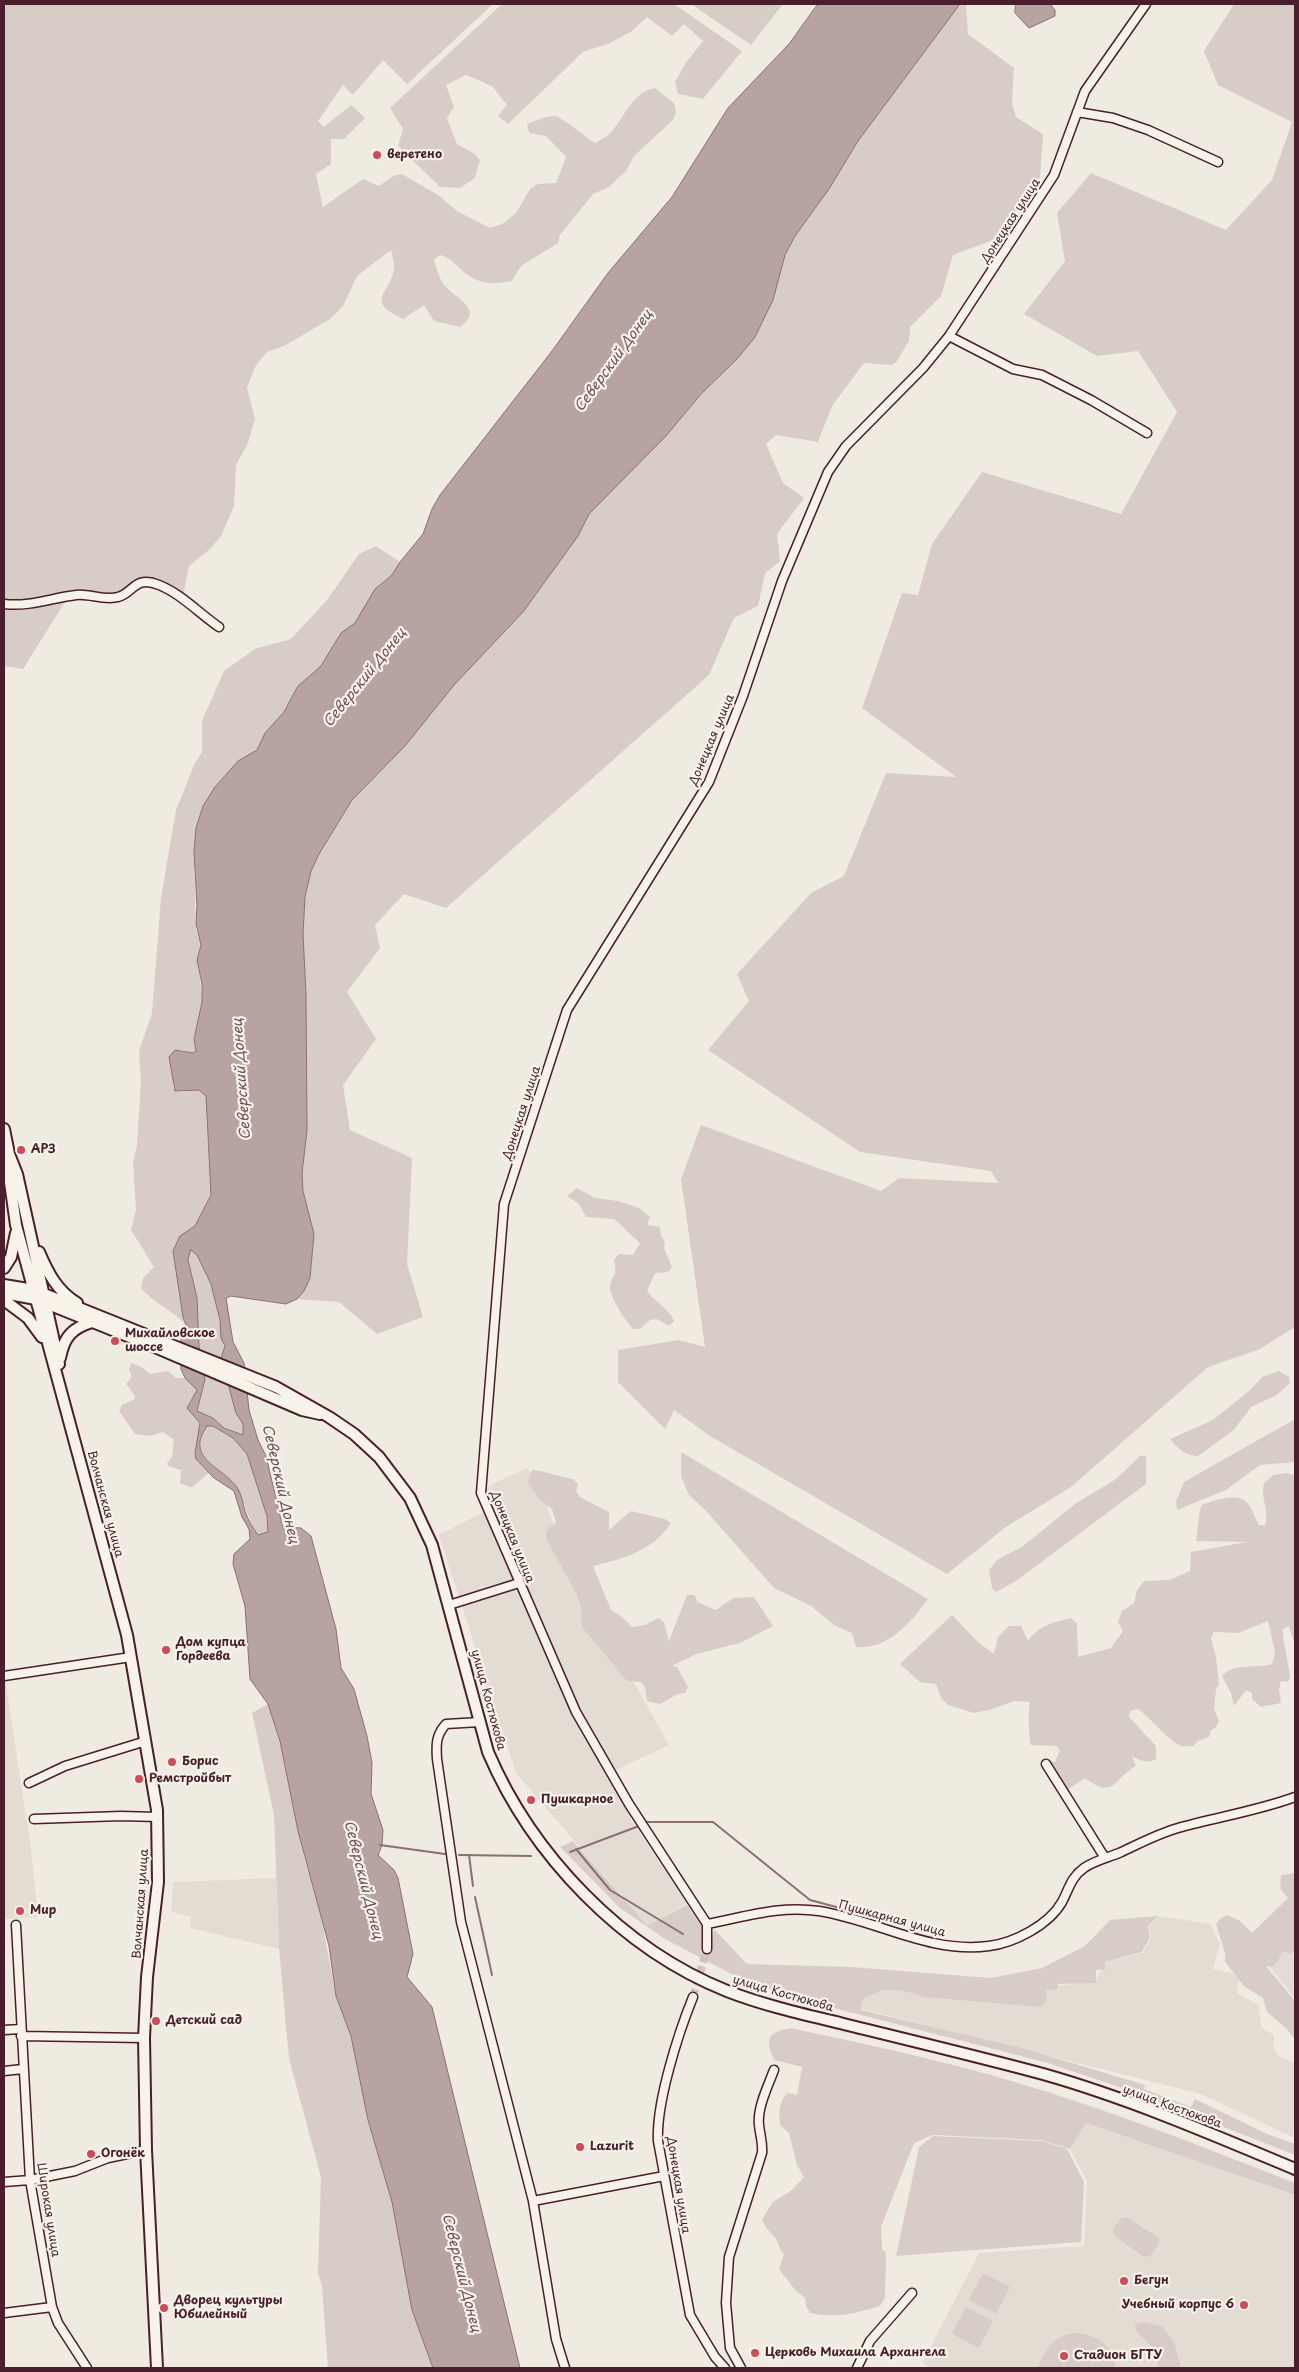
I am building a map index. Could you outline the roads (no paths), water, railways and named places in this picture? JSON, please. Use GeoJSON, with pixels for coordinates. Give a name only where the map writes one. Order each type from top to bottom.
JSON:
{"type":"FeatureCollection","features":[{"type":"Feature","properties":{"kind":"main road","name":"Волчанская улица"},"geometry":{"type":"LineString","coordinates":[[4,1129],[9,1154],[17,1174],[28,1226],[48,1346],[131,1657],[158,1817],[158,1882],[144,2038],[146,2150],[157,2368]]}},
{"type":"Feature","properties":{"kind":"main road","name":"Волчанская улица"},"geometry":{"type":"LineString","coordinates":[[9,1154],[9,1176],[16,1225],[40,1297],[59,1364],[62,1393]]}},
{"type":"Feature","properties":{"kind":"main road"},"geometry":{"type":"LineString","coordinates":[[4,1268],[13,1251],[16,1225]]}},
{"type":"Feature","properties":{"kind":"main road"},"geometry":{"type":"LineString","coordinates":[[28,1226],[52,1279],[68,1298],[96,1319],[70,1332],[62,1348],[59,1364]]}},
{"type":"Feature","properties":{"kind":"main road"},"geometry":{"type":"LineString","coordinates":[[4,1285],[40,1297]]}},
{"type":"Feature","properties":{"kind":"main road"},"geometry":{"type":"LineString","coordinates":[[4,1293],[40,1297]]}},
{"type":"Feature","properties":{"kind":"main road","name":"улица Костюкова"},"geometry":{"type":"LineString","coordinates":[[40,1297],[275,1392],[302,1410],[329,1417],[354,1434],[380,1458],[410,1498],[432,1545],[488,1752],[501,1783],[526,1824],[552,1858],[573,1882],[611,1919],[634,1937],[692,1974],[726,1990],[782,2008],[1044,2075],[1216,2136],[1295,2170]]}},
{"type":"Feature","properties":{"kind":"main road"},"geometry":{"type":"LineString","coordinates":[[4,1300],[28,1318],[48,1346]]}},
{"type":"Feature","properties":{"kind":"street","name":"Донецкая улица"},"geometry":{"type":"LineString","coordinates":[[707,1924],[628,1804],[576,1712],[481,1493],[504,1204],[567,1010],[709,782],[743,696],[782,581],[828,472],[846,446],[924,368],[949,336],[1054,175],[1084,91],[1146,4]]}},
{"type":"Feature","properties":{"kind":"street"},"geometry":{"type":"LineString","coordinates":[[1077,112],[1113,118],[1148,130],[1218,162]]}},
{"type":"Feature","properties":{"kind":"street"},"geometry":{"type":"LineString","coordinates":[[949,336],[1013,369],[1042,375],[1147,433]]}},
{"type":"Feature","properties":{"kind":"street"},"geometry":{"type":"LineString","coordinates":[[4,604],[20,605],[77,594],[98,598],[119,597],[133,586],[144,582],[159,585],[219,627]]}},
{"type":"Feature","properties":{"kind":"street"},"geometry":{"type":"LineString","coordinates":[[449,1605],[519,1583]]}},
{"type":"Feature","properties":{"kind":"street"},"geometry":{"type":"LineString","coordinates":[[4,1676],[131,1657]]}},
{"type":"Feature","properties":{"kind":"street"},"geometry":{"type":"LineString","coordinates":[[480,1722],[446,1724],[439,1732],[436,1742],[451,1861],[460,1922],[532,2201],[556,2339],[565,2368]]}},
{"type":"Feature","properties":{"kind":"street"},"geometry":{"type":"LineString","coordinates":[[29,1782],[65,1766],[146,1741]]}},
{"type":"Feature","properties":{"kind":"street"},"geometry":{"type":"LineString","coordinates":[[1046,1764],[1104,1858]]}},
{"type":"Feature","properties":{"kind":"street","name":"Пушкарная улица"},"geometry":{"type":"LineString","coordinates":[[707,1924],[768,1911],[796,1909],[821,1912],[936,1944],[964,1948],[992,1946],[1022,1936],[1046,1920],[1062,1902],[1073,1878],[1084,1868],[1104,1858],[1146,1839],[1176,1829],[1272,1806],[1295,1797]]}},
{"type":"Feature","properties":{"kind":"street"},"geometry":{"type":"LineString","coordinates":[[34,1819],[121,1816],[158,1817]]}},
{"type":"Feature","properties":{"kind":"street"},"geometry":{"type":"LineString","coordinates":[[707,1924],[707,1949]]}},
{"type":"Feature","properties":{"kind":"street","name":"Широкая улица"},"geometry":{"type":"LineString","coordinates":[[16,1925],[30,2180],[52,2307],[63,2331],[87,2368]]}},
{"type":"Feature","properties":{"kind":"street","name":"Донецкая улица"},"geometry":{"type":"LineString","coordinates":[[693,1997],[683,2022],[657,2126],[664,2176],[690,2315],[711,2350],[725,2368]]}},
{"type":"Feature","properties":{"kind":"street"},"geometry":{"type":"LineString","coordinates":[[4,2030],[144,2038]]}},
{"type":"Feature","properties":{"kind":"street"},"geometry":{"type":"LineString","coordinates":[[4,2071],[23,2069]]}},
{"type":"Feature","properties":{"kind":"street"},"geometry":{"type":"LineString","coordinates":[[741,2368],[730,2348],[726,2303],[729,2257],[762,2153],[763,2141],[759,2124],[760,2112],[774,2070]]}},
{"type":"Feature","properties":{"kind":"street"},"geometry":{"type":"LineString","coordinates":[[4,2182],[30,2180],[75,2172],[108,2158],[146,2150]]}},
{"type":"Feature","properties":{"kind":"street"},"geometry":{"type":"LineString","coordinates":[[532,2201],[664,2176]]}},
{"type":"Feature","properties":{"kind":"street"},"geometry":{"type":"LineString","coordinates":[[857,2368],[870,2341],[912,2293]]}},
{"type":"Feature","properties":{"kind":"street"},"geometry":{"type":"LineString","coordinates":[[4,2313],[52,2307]]}},
{"type":"Feature","properties":{"kind":"water","name":"Северский Донец"},"geometry":{"type":"Polygon","coordinates":[[[818,4],[960,4],[858,141],[829,189],[795,236],[785,255],[773,300],[755,337],[737,359],[701,394],[666,436],[589,514],[578,536],[523,612],[454,685],[405,746],[352,800],[319,854],[311,871],[305,897],[303,934],[306,995],[307,1130],[302,1173],[303,1191],[314,1234],[310,1278],[304,1291],[297,1299],[286,1304],[231,1296],[226,1298],[233,1342],[244,1363],[249,1410],[258,1440],[266,1456],[282,1524],[283,1527],[301,1528],[311,1536],[336,1629],[341,1668],[354,1689],[367,1736],[372,1763],[371,1794],[383,1830],[382,1845],[378,1855],[394,1870],[398,1878],[413,1954],[407,1977],[432,2007],[520,2368],[433,2368],[412,2310],[392,2202],[368,2120],[351,2036],[336,1996],[329,1946],[298,1831],[280,1741],[268,1704],[250,1679],[245,1606],[233,1564],[234,1554],[250,1539],[249,1529],[242,1517],[234,1491],[214,1478],[196,1459],[195,1453],[200,1423],[187,1408],[197,1390],[185,1378],[181,1369],[181,1338],[188,1330],[183,1317],[173,1251],[180,1236],[195,1226],[211,1195],[206,1096],[199,1090],[175,1091],[169,1057],[175,1050],[193,1053],[196,1051],[194,1039],[202,1002],[202,984],[197,960],[201,945],[196,924],[194,851],[196,828],[203,806],[215,787],[238,761],[257,750],[265,733],[284,712],[298,686],[321,666],[341,633],[355,623],[375,589],[392,575],[423,534],[432,509],[440,495],[552,351],[608,273],[672,197],[728,108],[789,44],[818,4]],[[191,1250],[188,1260],[197,1298],[199,1347],[205,1379],[197,1411],[213,1418],[224,1428],[243,1435],[243,1424],[236,1413],[221,1358],[225,1346],[221,1338],[220,1320],[211,1284],[197,1255],[191,1250]],[[207,1426],[201,1438],[200,1447],[203,1455],[232,1481],[238,1489],[248,1518],[258,1535],[268,1532],[267,1516],[247,1454],[233,1438],[213,1426],[207,1426]]]}},
{"type":"Feature","properties":{"kind":"water"},"geometry":{"type":"Polygon","coordinates":[[[1016,4],[1050,4],[1055,10],[1055,16],[1029,28],[1015,13],[1016,4]]]}},
{"type":"Feature","properties":{"kind":"waterway"},"geometry":{"type":"LineString","coordinates":[[646,1822],[713,1822],[810,1900],[855,1912]]}},
{"type":"Feature","properties":{"kind":"waterway"},"geometry":{"type":"LineString","coordinates":[[570,1852],[639,1826]]}},
{"type":"Feature","properties":{"kind":"waterway"},"geometry":{"type":"LineString","coordinates":[[380,1845],[445,1854]]}},
{"type":"Feature","properties":{"kind":"waterway"},"geometry":{"type":"LineString","coordinates":[[576,1849],[610,1890],[683,1934]]}},
{"type":"Feature","properties":{"kind":"waterway"},"geometry":{"type":"LineString","coordinates":[[459,1855],[531,1856]]}},
{"type":"Feature","properties":{"kind":"waterway"},"geometry":{"type":"LineString","coordinates":[[469,1855],[473,1886]]}},
{"type":"Feature","properties":{"kind":"waterway"},"geometry":{"type":"LineString","coordinates":[[475,1897],[492,1975]]}},
{"type":"Feature","properties":{"kind":"tunnel"},"geometry":{"type":"LineString","coordinates":[[693,1997],[707,1949]]}},
{"type":"Feature","properties":{"kind":"place","name":"веретено"},"geometry":{"type":"Point","coordinates":[377,155]}},
{"type":"Feature","properties":{"kind":"place","name":"АРЗ"},"geometry":{"type":"Point","coordinates":[21,1150]}},
{"type":"Feature","properties":{"kind":"place","name":"Михайловское шоссе"},"geometry":{"type":"Point","coordinates":[115,1341]}},
{"type":"Feature","properties":{"kind":"place","name":"Дом купца Гордеева"},"geometry":{"type":"Point","coordinates":[166,1650]}},
{"type":"Feature","properties":{"kind":"place","name":"Борис"},"geometry":{"type":"Point","coordinates":[172,1762]}},
{"type":"Feature","properties":{"kind":"place","name":"Ремстройбыт"},"geometry":{"type":"Point","coordinates":[139,1779]}},
{"type":"Feature","properties":{"kind":"place","name":"Пушкарное"},"geometry":{"type":"Point","coordinates":[531,1800]}},
{"type":"Feature","properties":{"kind":"place","name":"Мир"},"geometry":{"type":"Point","coordinates":[20,1911]}},
{"type":"Feature","properties":{"kind":"place","name":"Детский сад"},"geometry":{"type":"Point","coordinates":[156,2021]}},
{"type":"Feature","properties":{"kind":"place","name":"Lazurit"},"geometry":{"type":"Point","coordinates":[580,2147]}},
{"type":"Feature","properties":{"kind":"place","name":"Огонёк"},"geometry":{"type":"Point","coordinates":[91,2154]}},
{"type":"Feature","properties":{"kind":"place","name":"Бегун"},"geometry":{"type":"Point","coordinates":[1124,2281]}},
{"type":"Feature","properties":{"kind":"place","name":"Учебный корпус 6"},"geometry":{"type":"Point","coordinates":[1244,2305]}},
{"type":"Feature","properties":{"kind":"place","name":"Дворец культуры Юбилейный"},"geometry":{"type":"Point","coordinates":[164,2308]}},
{"type":"Feature","properties":{"kind":"place","name":"Церковь Михаила Архангела"},"geometry":{"type":"Point","coordinates":[755,2353]}},
{"type":"Feature","properties":{"kind":"place","name":"Стадион БГТУ"},"geometry":{"type":"Point","coordinates":[1064,2356]}}]}
